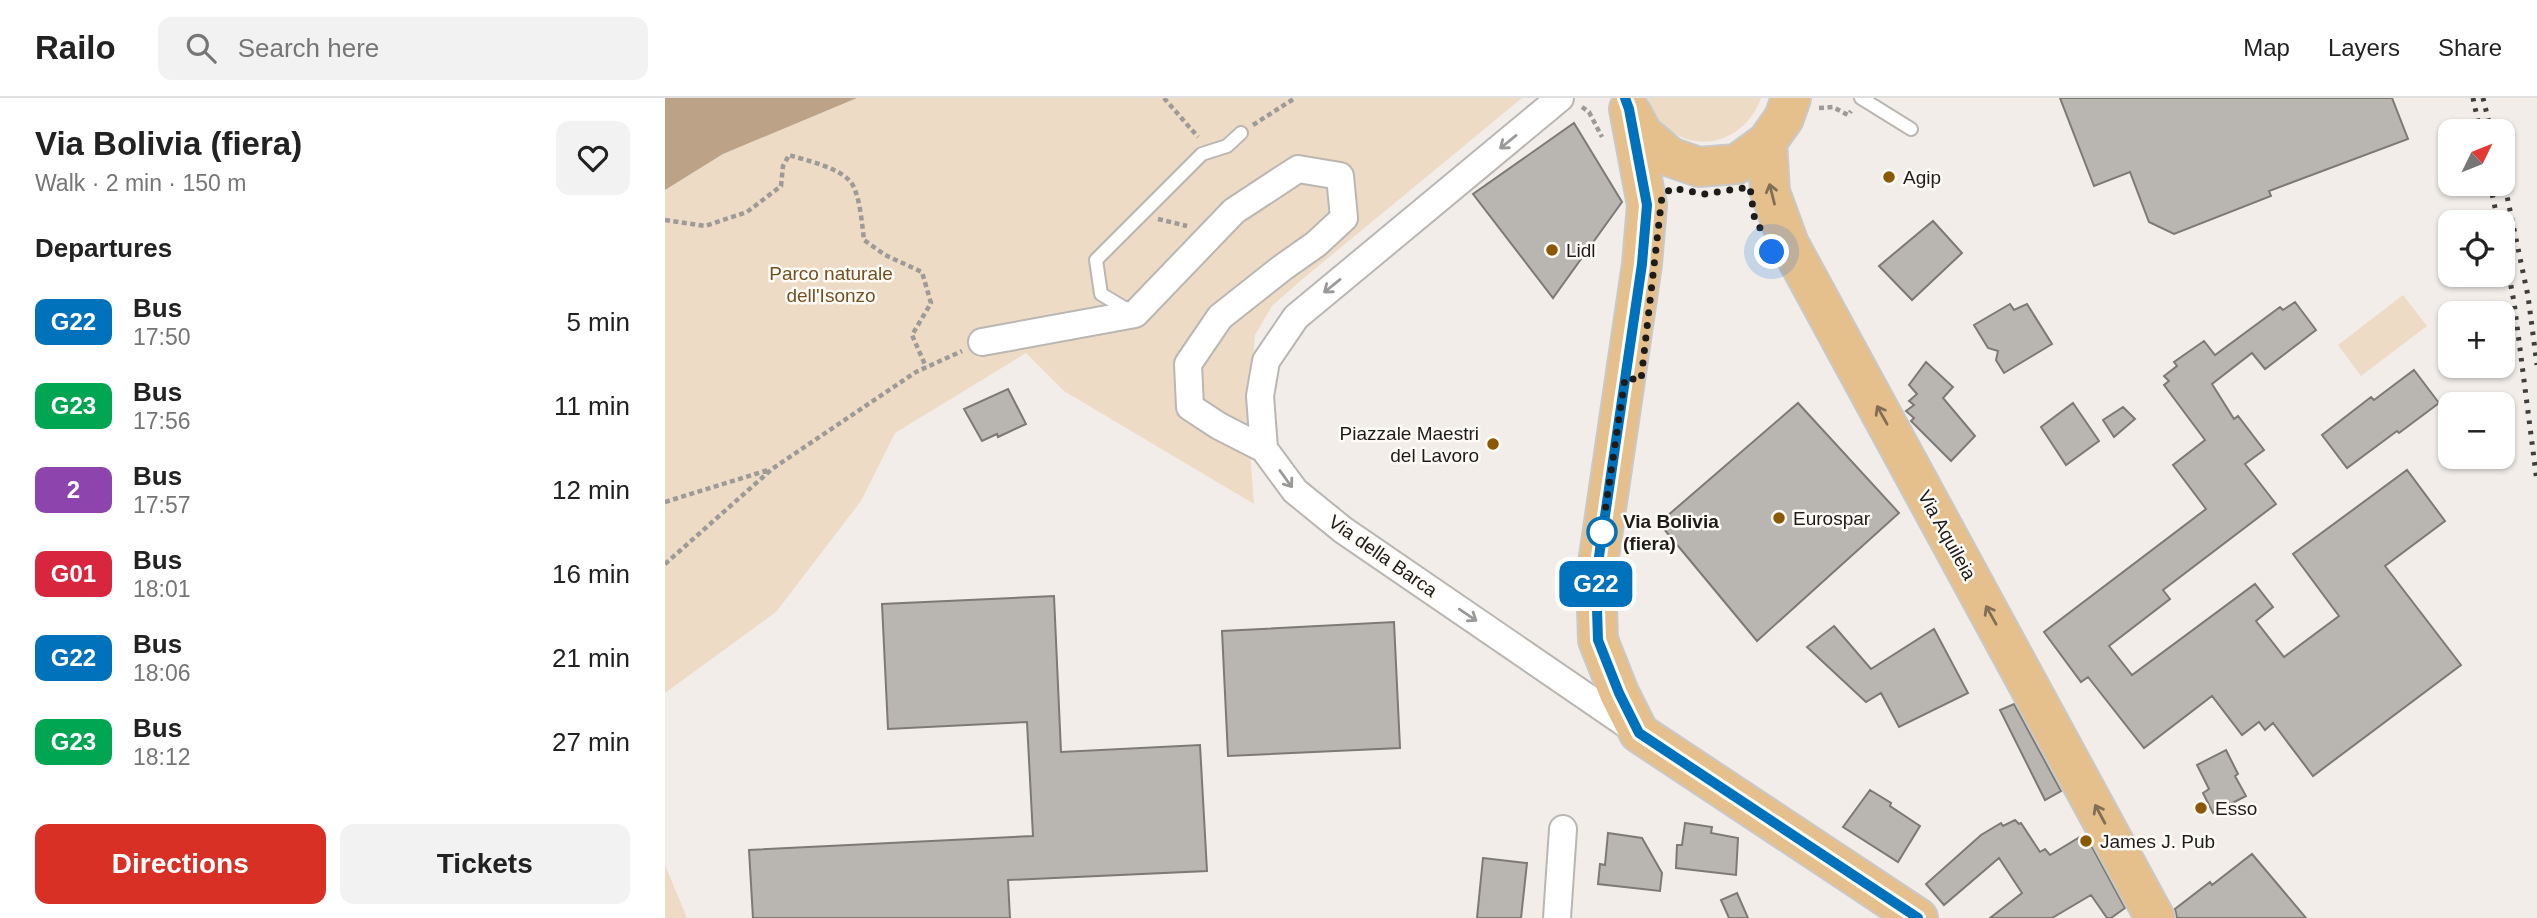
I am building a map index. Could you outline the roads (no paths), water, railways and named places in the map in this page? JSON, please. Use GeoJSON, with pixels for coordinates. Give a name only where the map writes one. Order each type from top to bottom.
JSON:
{"type":"FeatureCollection","features":[{"type":"Feature","properties":{"kind":"main road"},"geometry":{"type":"LineString","coordinates":[[1627,104],[1643,134],[1652,142],[1670,157],[1699,167],[1737,164],[1767,142],[1784,118],[1800,106]]}},
{"type":"Feature","properties":{"kind":"main road"},"geometry":{"type":"LineString","coordinates":[[1627,104],[1647,205],[1642,264],[1596,577],[1598,640],[1619,693],[1639,733]]}},
{"type":"Feature","properties":{"kind":"main road","name":"Via Aquileia"},"geometry":{"type":"LineString","coordinates":[[1767,142],[1770,192],[1792,249],[2155,918]]}},
{"type":"Feature","properties":{"kind":"main road","name":"Via della Barca"},"geometry":{"type":"LineString","coordinates":[[1639,733],[1918,918]]}},
{"type":"Feature","properties":{"kind":"street"},"geometry":{"type":"LineString","coordinates":[[1264,449],[1260,396],[1266,361],[1296,317],[1566,104]]}},
{"type":"Feature","properties":{"kind":"street"},"geometry":{"type":"LineString","coordinates":[[982,342],[1135,314],[1234,211],[1298,169],[1340,176],[1344,218],[1316,244],[1220,317],[1188,364],[1190,407],[1219,426],[1264,449]]}},
{"type":"Feature","properties":{"kind":"street","name":"Via della Barca"},"geometry":{"type":"LineString","coordinates":[[1264,449],[1295,491],[1343,530],[1639,733]]}},
{"type":"Feature","properties":{"kind":"street"},"geometry":{"type":"LineString","coordinates":[[1557,918],[1563,829]]}},
{"type":"Feature","properties":{"kind":"lane"},"geometry":{"type":"LineString","coordinates":[[1857,102],[1911,129]]}},
{"type":"Feature","properties":{"kind":"lane"},"geometry":{"type":"LineString","coordinates":[[1135,314],[1101,294],[1096,260],[1202,154],[1227,145],[1241,134]]}},
{"type":"Feature","properties":{"kind":"railway"},"geometry":{"type":"LineString","coordinates":[[2473,98],[2477,119]]}},
{"type":"Feature","properties":{"kind":"railway"},"geometry":{"type":"LineString","coordinates":[[2483,98],[2488,119]]}},
{"type":"Feature","properties":{"kind":"railway"},"geometry":{"type":"LineString","coordinates":[[2493,196],[2495,210]]}},
{"type":"Feature","properties":{"kind":"railway"},"geometry":{"type":"LineString","coordinates":[[2507,196],[2528,296],[2537,365]]}},
{"type":"Feature","properties":{"kind":"railway"},"geometry":{"type":"LineString","coordinates":[[2511,287],[2537,482]]}},
{"type":"Feature","properties":{"kind":"place","name":"Agip"},"geometry":{"type":"Point","coordinates":[1889,177]}},
{"type":"Feature","properties":{"kind":"place","name":"Lidl"},"geometry":{"type":"Point","coordinates":[1552,250]}},
{"type":"Feature","properties":{"kind":"place","name":"Piazzale Maestri del Lavoro"},"geometry":{"type":"Point","coordinates":[1493,444]}},
{"type":"Feature","properties":{"kind":"place","name":"Eurospar"},"geometry":{"type":"Point","coordinates":[1779,518]}},
{"type":"Feature","properties":{"kind":"place","name":"Via Bolivia (fiera)"},"geometry":{"type":"Point","coordinates":[1602,532]}},
{"type":"Feature","properties":{"kind":"place","name":"Esso"},"geometry":{"type":"Point","coordinates":[2201,808]}},
{"type":"Feature","properties":{"kind":"place","name":"James J. Pub"},"geometry":{"type":"Point","coordinates":[2086,841]}},
{"type":"Feature","properties":{"kind":"park label","name":"Parco naturale dell'Isonzo"},"geometry":{"type":"Point","coordinates":[831,284]}}]}
